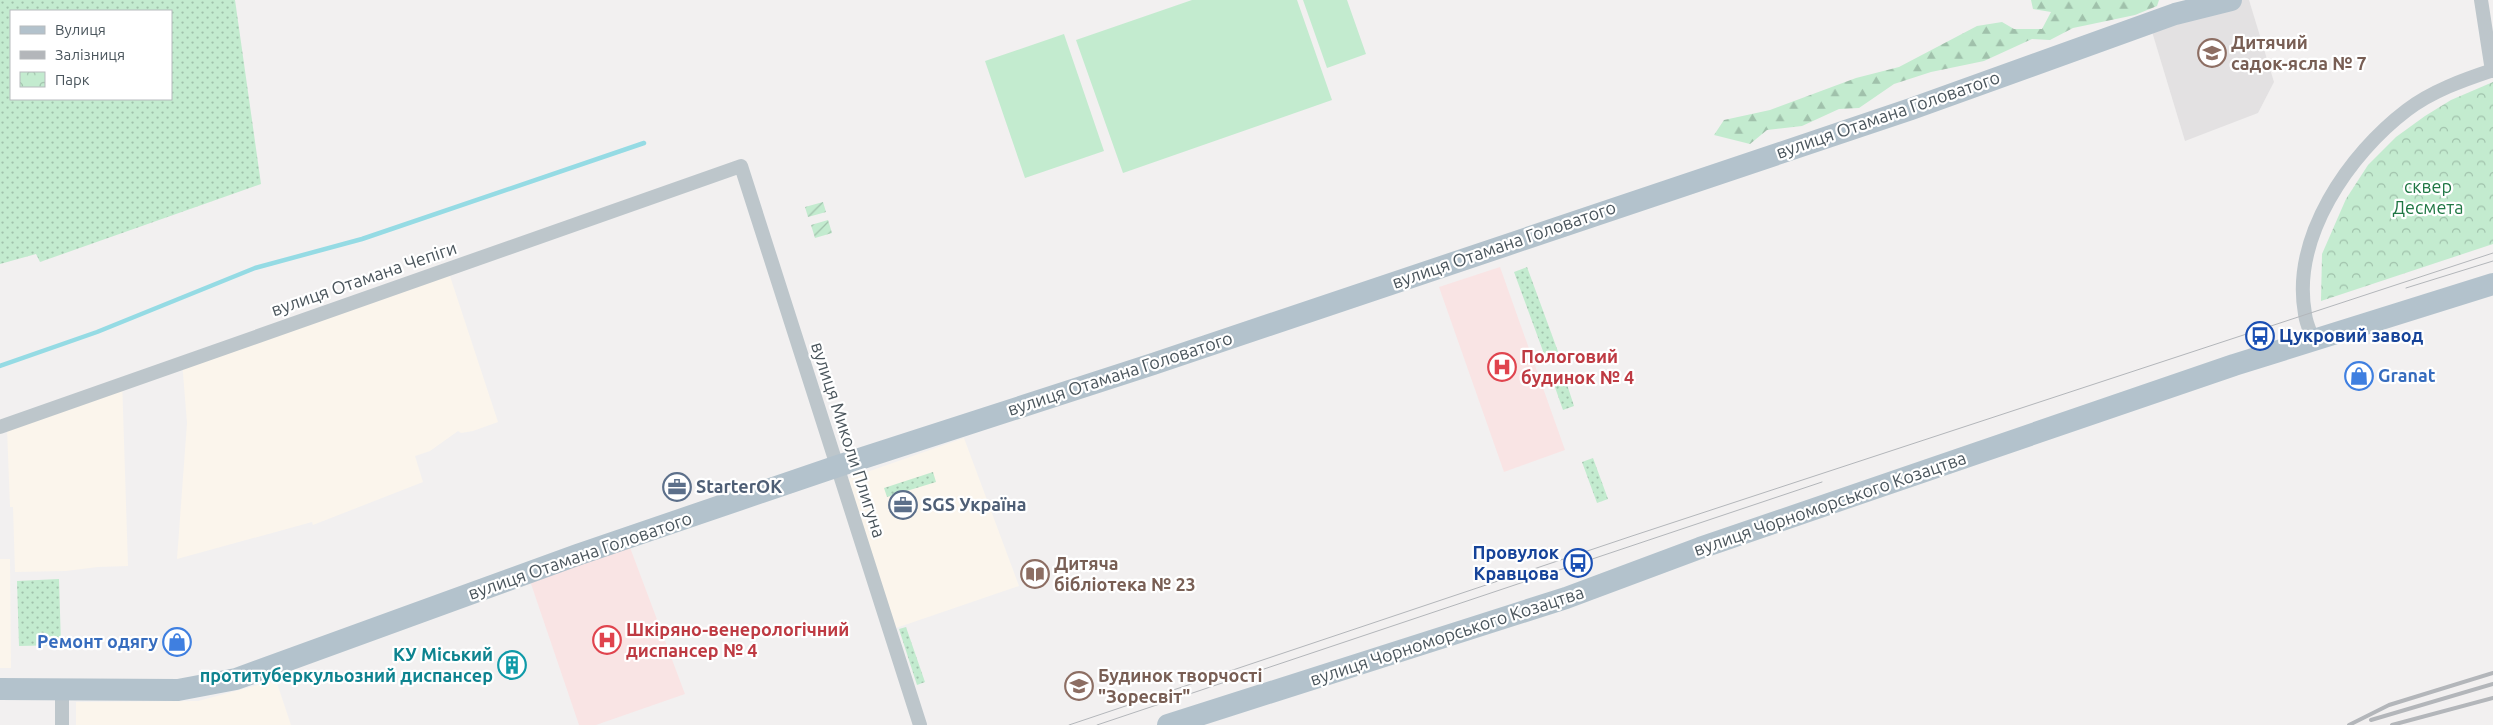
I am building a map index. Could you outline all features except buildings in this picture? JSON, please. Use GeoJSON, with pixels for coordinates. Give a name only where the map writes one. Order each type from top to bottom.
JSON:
{"type":"FeatureCollection","features":[{"type":"Feature","properties":{"kind":"main road","name":"вулиця Отамана Головатого"},"geometry":{"type":"LineString","coordinates":[[0,689],[178,690],[236,679],[586,552],[838,466],[1153,364],[1911,108],[2175,14],[2231,0]]}},
{"type":"Feature","properties":{"kind":"main road","name":"вулиця Чорноморського Козацтва"},"geometry":{"type":"LineString","coordinates":[[1168,725],[1566,598],[1762,527],[2313,339],[2493,284]]}},
{"type":"Feature","properties":{"kind":"street"},"geometry":{"type":"LineString","coordinates":[[2313,339],[2304,304],[2306,267],[2321,217],[2339,182],[2368,145],[2408,109],[2444,89],[2493,70],[2481,0]]}},
{"type":"Feature","properties":{"kind":"street","name":"вулиця Миколи Плигуна"},"geometry":{"type":"LineString","coordinates":[[741,166],[920,725]]}},
{"type":"Feature","properties":{"kind":"street","name":"вулиця Отамана Чепіги"},"geometry":{"type":"LineString","coordinates":[[0,427],[741,166]]}},
{"type":"Feature","properties":{"kind":"street"},"geometry":{"type":"LineString","coordinates":[[62,688],[62,725]]}},
{"type":"Feature","properties":{"kind":"shaded area","name":"Дитячий садок-ясла № 7"},"geometry":{"type":"Polygon","coordinates":[[[2238,0],[2249,0],[2274,82],[2258,113],[2185,141],[2150,25],[2238,0]]]}},
{"type":"Feature","properties":{"kind":"shaded area"},"geometry":{"type":"Polygon","coordinates":[[[446,264],[498,422],[473,431],[461,433],[458,431],[430,451],[415,456],[423,482],[313,525],[312,522],[177,559],[187,423],[182,361],[446,264]]]}},
{"type":"Feature","properties":{"kind":"shaded area","name":"Пологовий будинок № 4"},"geometry":{"type":"Polygon","coordinates":[[[1500,267],[1565,450],[1504,472],[1439,287],[1500,267]]]}},
{"type":"Feature","properties":{"kind":"shaded area"},"geometry":{"type":"Polygon","coordinates":[[[122,379],[128,566],[66,571],[15,572],[13,507],[10,507],[7,428],[122,379]]]}},
{"type":"Feature","properties":{"kind":"shaded area"},"geometry":{"type":"Polygon","coordinates":[[[964,438],[1019,586],[896,628],[847,479],[964,438]]]}},
{"type":"Feature","properties":{"kind":"shaded area","name":"Шкіряно-венерологічний диспансер № 4"},"geometry":{"type":"Polygon","coordinates":[[[628,542],[685,694],[596,725],[579,725],[528,575],[628,542]]]}},
{"type":"Feature","properties":{"kind":"shaded area"},"geometry":{"type":"Polygon","coordinates":[[[0,559],[10,559],[11,668],[0,668],[0,559]]]}},
{"type":"Feature","properties":{"kind":"shaded area"},"geometry":{"type":"Polygon","coordinates":[[[276,680],[291,725],[76,725],[76,702],[198,701],[276,680]]]}},
{"type":"Feature","properties":{"kind":"green space"},"geometry":{"type":"Polygon","coordinates":[[[0,0],[235,0],[261,184],[40,262],[36,254],[0,264],[0,0]]]}},
{"type":"Feature","properties":{"kind":"green space"},"geometry":{"type":"Polygon","coordinates":[[[1192,0],[1297,0],[1332,100],[1123,173],[1076,40],[1192,0]]]}},
{"type":"Feature","properties":{"kind":"green space"},"geometry":{"type":"Polygon","coordinates":[[[1303,0],[1347,0],[1366,54],[1327,68],[1303,0]]]}},
{"type":"Feature","properties":{"kind":"green space"},"geometry":{"type":"Polygon","coordinates":[[[2031,0],[2159,0],[2157,6],[2135,15],[2073,28],[2050,40],[2032,39],[1984,61],[1931,72],[1894,84],[1859,108],[1839,109],[1802,126],[1767,130],[1750,144],[1714,135],[1724,120],[1770,110],[1856,78],[1899,67],[1977,26],[2002,22],[2014,29],[2042,29],[2051,12],[2033,9],[2031,0]]]}},
{"type":"Feature","properties":{"kind":"green space"},"geometry":{"type":"Polygon","coordinates":[[[1064,34],[1104,151],[1025,178],[985,61],[1064,34]]]}},
{"type":"Feature","properties":{"kind":"green space","name":"сквер Десмета"},"geometry":{"type":"Polygon","coordinates":[[[2493,82],[2493,244],[2321,301],[2322,254],[2346,199],[2368,165],[2396,137],[2425,116],[2451,100],[2493,82]]]}},
{"type":"Feature","properties":{"kind":"green space"},"geometry":{"type":"Polygon","coordinates":[[[823,202],[826,212],[808,217],[805,207],[823,202]]]}},
{"type":"Feature","properties":{"kind":"green space"},"geometry":{"type":"Polygon","coordinates":[[[828,220],[832,233],[815,238],[811,225],[828,220]]]}},
{"type":"Feature","properties":{"kind":"green space"},"geometry":{"type":"Polygon","coordinates":[[[1527,267],[1560,357],[1547,362],[1514,272],[1527,267]]]}},
{"type":"Feature","properties":{"kind":"green space"},"geometry":{"type":"Polygon","coordinates":[[[1563,372],[1574,406],[1563,410],[1551,376],[1563,372]]]}},
{"type":"Feature","properties":{"kind":"green space"},"geometry":{"type":"Polygon","coordinates":[[[1593,458],[1608,499],[1597,503],[1582,462],[1593,458]]]}},
{"type":"Feature","properties":{"kind":"green space"},"geometry":{"type":"Polygon","coordinates":[[[933,472],[936,482],[887,497],[884,488],[933,472]]]}},
{"type":"Feature","properties":{"kind":"green space"},"geometry":{"type":"Polygon","coordinates":[[[59,579],[61,645],[19,646],[17,581],[59,579]]]}},
{"type":"Feature","properties":{"kind":"green space"},"geometry":{"type":"Polygon","coordinates":[[[906,627],[925,682],[917,685],[899,629],[906,627]]]}},
{"type":"Feature","properties":{"kind":"waterway"},"geometry":{"type":"LineString","coordinates":[[0,366],[97,332],[255,268],[362,239],[644,143]]}},
{"type":"Feature","properties":{"kind":"tram line"},"geometry":{"type":"LineString","coordinates":[[1069,725],[1632,536],[2493,253]]}},
{"type":"Feature","properties":{"kind":"tram line"},"geometry":{"type":"LineString","coordinates":[[2406,288],[2493,261]]}},
{"type":"Feature","properties":{"kind":"tram line"},"geometry":{"type":"LineString","coordinates":[[1097,725],[1822,482]]}},
{"type":"Feature","properties":{"kind":"railway"},"geometry":{"type":"LineString","coordinates":[[2349,725],[2389,705],[2493,673]]}},
{"type":"Feature","properties":{"kind":"railway"},"geometry":{"type":"LineString","coordinates":[[2371,720],[2493,684]]}},
{"type":"Feature","properties":{"kind":"railway"},"geometry":{"type":"LineString","coordinates":[[2392,725],[2493,698]]}},
{"type":"Feature","properties":{"kind":"place","name":"Дитячий садок-ясла № 7"},"geometry":{"type":"Point","coordinates":[2212,53]}},
{"type":"Feature","properties":{"kind":"place","name":"Цукровий завод"},"geometry":{"type":"Point","coordinates":[2260,336]}},
{"type":"Feature","properties":{"kind":"place","name":"Пологовий будинок № 4"},"geometry":{"type":"Point","coordinates":[1502,367]}},
{"type":"Feature","properties":{"kind":"place","name":"Granat"},"geometry":{"type":"Point","coordinates":[2359,376]}},
{"type":"Feature","properties":{"kind":"place","name":"StarterOK"},"geometry":{"type":"Point","coordinates":[677,487]}},
{"type":"Feature","properties":{"kind":"place","name":"SGS Україна"},"geometry":{"type":"Point","coordinates":[903,505]}},
{"type":"Feature","properties":{"kind":"place","name":"Провулок Кравцова"},"geometry":{"type":"Point","coordinates":[1578,563]}},
{"type":"Feature","properties":{"kind":"place","name":"Дитяча бібліотека № 23"},"geometry":{"type":"Point","coordinates":[1035,574]}},
{"type":"Feature","properties":{"kind":"place","name":"Шкіряно-венерологічний диспансер № 4"},"geometry":{"type":"Point","coordinates":[607,640]}},
{"type":"Feature","properties":{"kind":"place","name":"Ремонт одягу"},"geometry":{"type":"Point","coordinates":[177,642]}},
{"type":"Feature","properties":{"kind":"place","name":"КУ Міський протитуберкульозний диспансер"},"geometry":{"type":"Point","coordinates":[512,665]}},
{"type":"Feature","properties":{"kind":"place","name":"Будинок творчості \"Зоресвіт\""},"geometry":{"type":"Point","coordinates":[1079,686]}}]}
